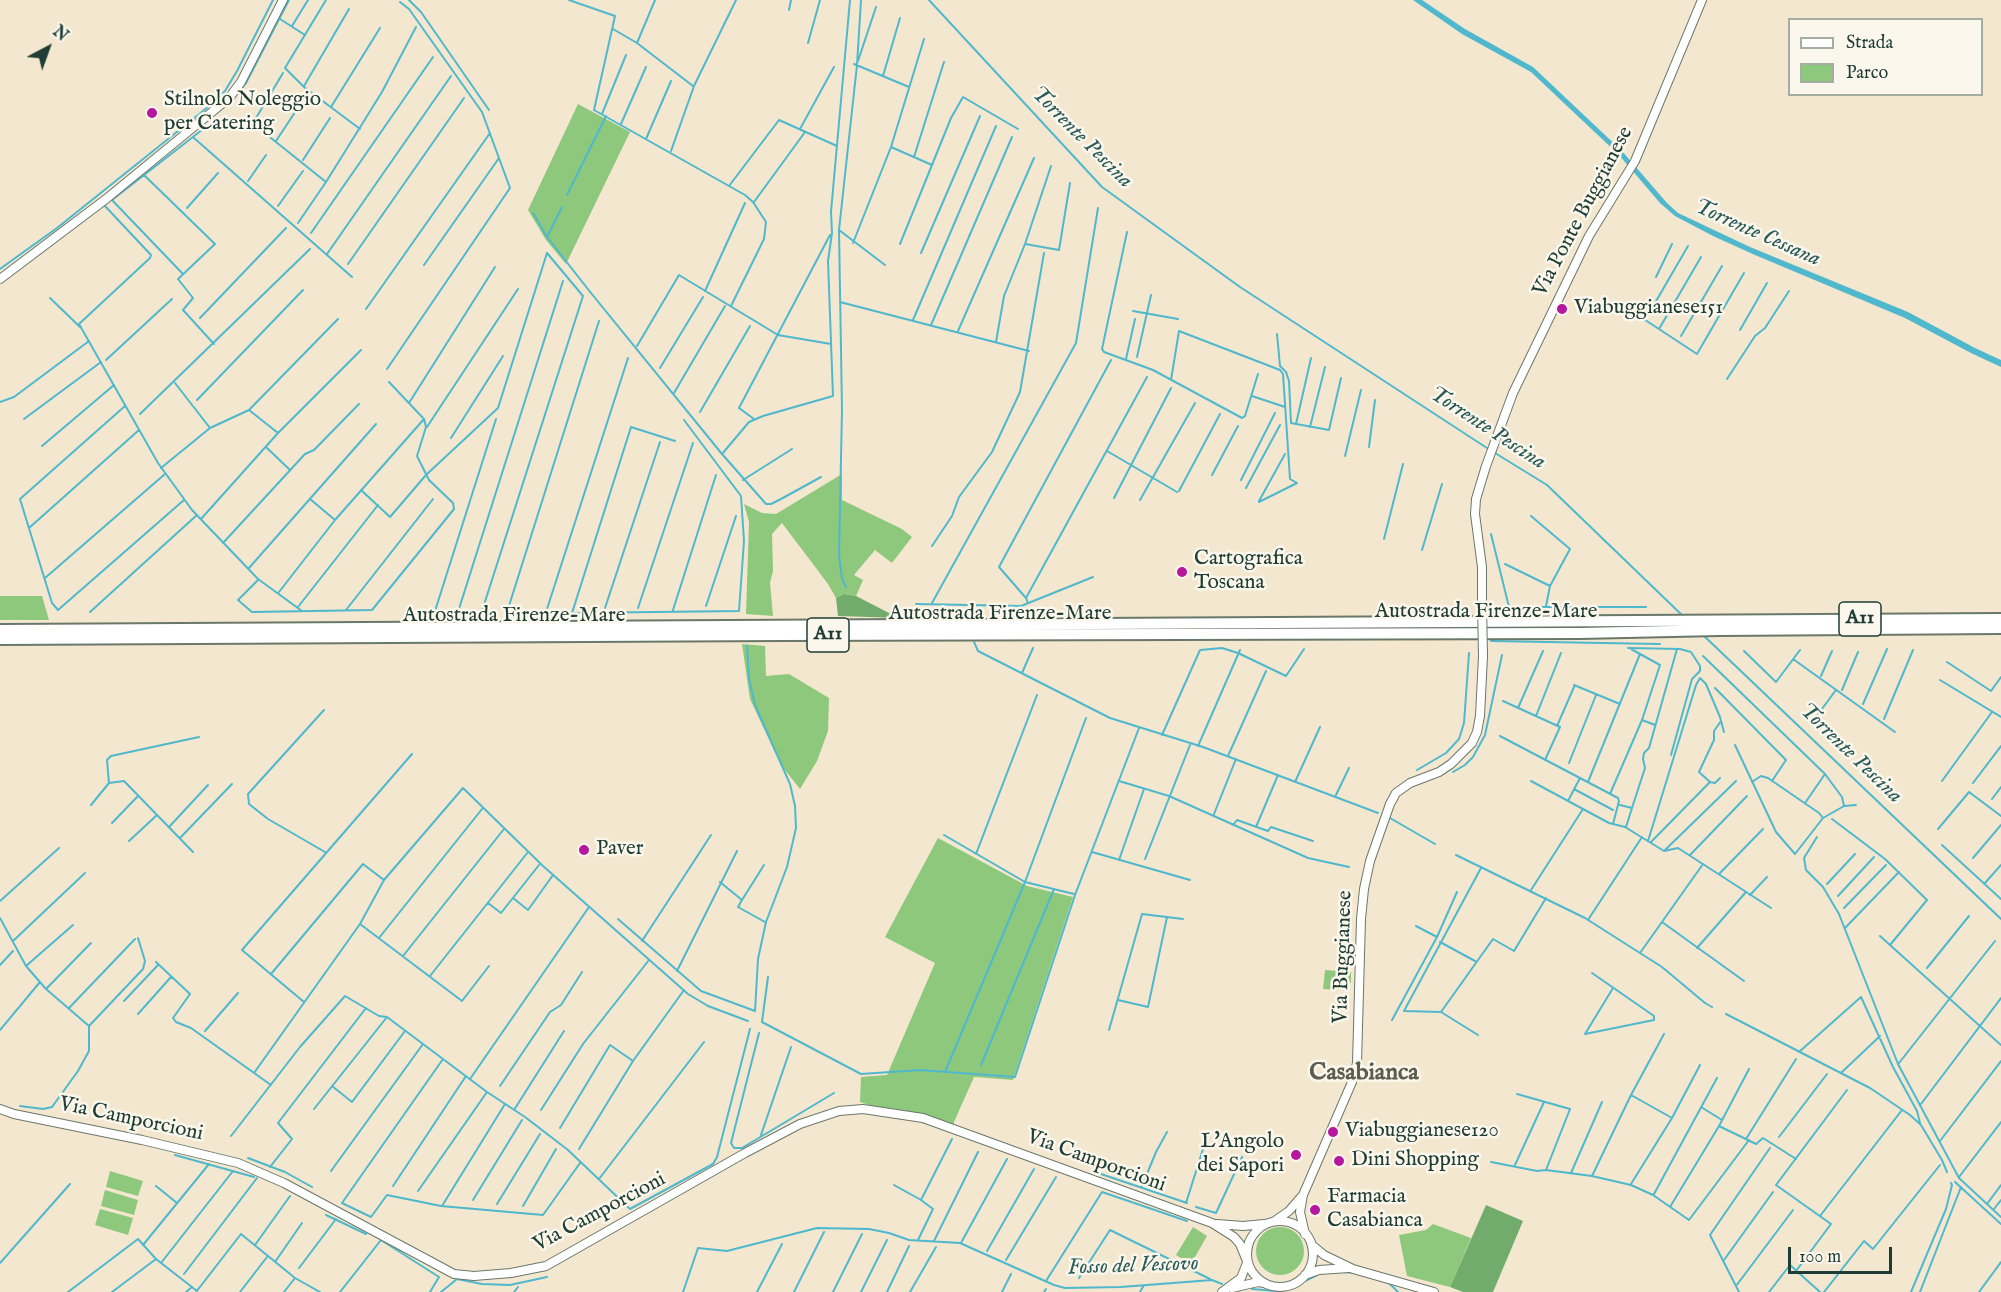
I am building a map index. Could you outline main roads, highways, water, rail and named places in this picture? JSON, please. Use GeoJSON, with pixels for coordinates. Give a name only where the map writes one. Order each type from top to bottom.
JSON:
{"type":"FeatureCollection","features":[{"type":"Feature","properties":{"kind":"highway","name":"Autostrada Firenze-Mare"},"geometry":{"type":"LineString","coordinates":[[0,630],[1655,626],[2001,619]]}},
{"type":"Feature","properties":{"kind":"highway","name":"Autostrada Firenze-Mare"},"geometry":{"type":"LineString","coordinates":[[1719,625],[2001,628]]}},
{"type":"Feature","properties":{"kind":"highway","name":"Autostrada Firenze-Mare"},"geometry":{"type":"LineString","coordinates":[[0,639],[805,634],[1568,633],[1655,626]]}},
{"type":"Feature","properties":{"kind":"main road"},"geometry":{"type":"LineString","coordinates":[[0,279],[106,199],[229,98],[242,82],[283,0]]}},
{"type":"Feature","properties":{"kind":"main road","name":"Via Ponte Buggianese"},"geometry":{"type":"LineString","coordinates":[[1496,440],[1513,393],[1589,236],[1635,161],[1702,0]]}},
{"type":"Feature","properties":{"kind":"main road","name":"Via Buggianese"},"geometry":{"type":"LineString","coordinates":[[1303,1194],[1350,1088],[1356,1069],[1361,919],[1365,885],[1371,858],[1390,804],[1396,793],[1410,783],[1450,764],[1473,743],[1477,732],[1483,656],[1482,567],[1475,514],[1476,499],[1496,440]]}},
{"type":"Feature","properties":{"kind":"main road","name":"Via Camporcioni"},"geometry":{"type":"LineString","coordinates":[[0,1109],[238,1163],[284,1183],[454,1274],[474,1276],[511,1273],[546,1266],[800,1124],[839,1111],[863,1109],[923,1118],[1212,1223]]}},
{"type":"Feature","properties":{"kind":"main road"},"geometry":{"type":"LineString","coordinates":[[1225,1290],[1242,1278],[1248,1261],[1251,1237],[1258,1230],[1289,1211],[1303,1194]]}},
{"type":"Feature","properties":{"kind":"main road"},"geometry":{"type":"LineString","coordinates":[[1303,1194],[1301,1215],[1305,1234],[1311,1244],[1324,1255],[1353,1269],[1434,1292]]}},
{"type":"Feature","properties":{"kind":"main road"},"geometry":{"type":"LineString","coordinates":[[1212,1223],[1243,1226],[1271,1223],[1291,1224],[1305,1234]]}},
{"type":"Feature","properties":{"kind":"main road"},"geometry":{"type":"LineString","coordinates":[[1212,1223],[1240,1244],[1255,1276],[1264,1283]]}},
{"type":"Feature","properties":{"kind":"main road"},"geometry":{"type":"LineString","coordinates":[[1304,1276],[1312,1261],[1311,1244]]}},
{"type":"Feature","properties":{"kind":"main road"},"geometry":{"type":"LineString","coordinates":[[1225,1290],[1258,1282],[1284,1287],[1304,1276],[1324,1269],[1353,1269]]}},
{"type":"Feature","properties":{"kind":"water"},"geometry":{"type":"Polygon","coordinates":[[[1413,0],[1422,0],[1465,29],[1533,67],[1622,151],[1678,213],[1750,247],[1908,312],[2001,360],[2001,367],[1905,318],[1755,255],[1675,216],[1660,203],[1619,155],[1531,72],[1462,34],[1413,0]]]}},
{"type":"Feature","properties":{"kind":"waterway"},"geometry":{"type":"LineString","coordinates":[[0,269],[57,228],[213,103],[225,91],[237,71],[273,0]]}},
{"type":"Feature","properties":{"kind":"waterway"},"geometry":{"type":"LineString","coordinates":[[230,102],[246,83],[289,0]]}},
{"type":"Feature","properties":{"kind":"waterway"},"geometry":{"type":"LineString","coordinates":[[292,26],[308,0]]}},
{"type":"Feature","properties":{"kind":"waterway"},"geometry":{"type":"LineString","coordinates":[[326,0],[285,68],[304,87],[360,129]]}},
{"type":"Feature","properties":{"kind":"waterway"},"geometry":{"type":"LineString","coordinates":[[409,0],[421,12],[489,110]]}},
{"type":"Feature","properties":{"kind":"waterway"},"geometry":{"type":"LineString","coordinates":[[569,0],[615,16],[594,110],[745,195],[753,202],[766,222],[764,239],[731,306]]}},
{"type":"Feature","properties":{"kind":"waterway"},"geometry":{"type":"LineString","coordinates":[[637,43],[655,0]]}},
{"type":"Feature","properties":{"kind":"waterway"},"geometry":{"type":"LineString","coordinates":[[671,151],[694,86],[736,0]]}},
{"type":"Feature","properties":{"kind":"waterway"},"geometry":{"type":"LineString","coordinates":[[789,10],[791,0]]}},
{"type":"Feature","properties":{"kind":"waterway"},"geometry":{"type":"LineString","coordinates":[[808,43],[820,0]]}},
{"type":"Feature","properties":{"kind":"waterway"},"geometry":{"type":"LineString","coordinates":[[722,454],[749,422],[833,396],[828,261],[850,0]]}},
{"type":"Feature","properties":{"kind":"waterway"},"geometry":{"type":"LineString","coordinates":[[846,587],[842,579],[839,555],[842,410],[839,230],[857,65],[861,0]]}},
{"type":"Feature","properties":{"kind":"waterway","name":"Torrente Pescina"},"geometry":{"type":"LineString","coordinates":[[929,0],[1102,187],[1240,287],[1490,450]]}},
{"type":"Feature","properties":{"kind":"waterway"},"geometry":{"type":"LineString","coordinates":[[387,369],[510,188],[482,112],[409,9],[400,2]]}},
{"type":"Feature","properties":{"kind":"waterway"},"geometry":{"type":"LineString","coordinates":[[858,61],[876,7]]}},
{"type":"Feature","properties":{"kind":"waterway"},"geometry":{"type":"LineString","coordinates":[[304,86],[349,9]]}},
{"type":"Feature","properties":{"kind":"waterway"},"geometry":{"type":"LineString","coordinates":[[883,76],[900,18]]}},
{"type":"Feature","properties":{"kind":"waterway"},"geometry":{"type":"LineString","coordinates":[[280,19],[305,35]]}},
{"type":"Feature","properties":{"kind":"waterway"},"geometry":{"type":"LineString","coordinates":[[298,223],[382,92],[416,27]]}},
{"type":"Feature","properties":{"kind":"waterway"},"geometry":{"type":"LineString","coordinates":[[331,107],[380,28]]}},
{"type":"Feature","properties":{"kind":"waterway"},"geometry":{"type":"LineString","coordinates":[[613,29],[637,43],[693,86]]}},
{"type":"Feature","properties":{"kind":"waterway"},"geometry":{"type":"LineString","coordinates":[[853,243],[891,147],[924,39]]}},
{"type":"Feature","properties":{"kind":"waterway"},"geometry":{"type":"LineString","coordinates":[[602,114],[626,55]]}},
{"type":"Feature","properties":{"kind":"waterway"},"geometry":{"type":"LineString","coordinates":[[311,233],[433,57]]}},
{"type":"Feature","properties":{"kind":"waterway"},"geometry":{"type":"LineString","coordinates":[[914,157],[944,62]]}},
{"type":"Feature","properties":{"kind":"waterway"},"geometry":{"type":"LineString","coordinates":[[854,64],[909,87]]}},
{"type":"Feature","properties":{"kind":"waterway"},"geometry":{"type":"LineString","coordinates":[[621,124],[646,67]]}},
{"type":"Feature","properties":{"kind":"waterway"},"geometry":{"type":"LineString","coordinates":[[800,129],[834,67]]}},
{"type":"Feature","properties":{"kind":"waterway"},"geometry":{"type":"LineString","coordinates":[[256,118],[283,73]]}},
{"type":"Feature","properties":{"kind":"waterway"},"geometry":{"type":"LineString","coordinates":[[327,254],[451,76]]}},
{"type":"Feature","properties":{"kind":"waterway"},"geometry":{"type":"LineString","coordinates":[[646,139],[671,81]]}},
{"type":"Feature","properties":{"kind":"waterway"},"geometry":{"type":"LineString","coordinates":[[276,141],[309,91]]}},
{"type":"Feature","properties":{"kind":"waterway"},"geometry":{"type":"LineString","coordinates":[[900,244],[951,118],[963,97],[1018,129]]}},
{"type":"Feature","properties":{"kind":"waterway"},"geometry":{"type":"LineString","coordinates":[[348,264],[464,98]]}},
{"type":"Feature","properties":{"kind":"waterway"},"geometry":{"type":"LineString","coordinates":[[567,195],[606,116]]}},
{"type":"Feature","properties":{"kind":"waterway"},"geometry":{"type":"LineString","coordinates":[[921,253],[980,116]]}},
{"type":"Feature","properties":{"kind":"waterway"},"geometry":{"type":"LineString","coordinates":[[303,160],[330,118]]}},
{"type":"Feature","properties":{"kind":"waterway"},"geometry":{"type":"LineString","coordinates":[[729,186],[779,120],[837,146]]}},
{"type":"Feature","properties":{"kind":"waterway"},"geometry":{"type":"LineString","coordinates":[[182,273],[112,200],[207,126]]}},
{"type":"Feature","properties":{"kind":"waterway"},"geometry":{"type":"LineString","coordinates":[[256,126],[326,182]]}},
{"type":"Feature","properties":{"kind":"waterway"},"geometry":{"type":"LineString","coordinates":[[913,320],[996,126]]}},
{"type":"Feature","properties":{"kind":"waterway"},"geometry":{"type":"LineString","coordinates":[[754,202],[805,132]]}},
{"type":"Feature","properties":{"kind":"waterway"},"geometry":{"type":"LineString","coordinates":[[366,309],[490,133]]}},
{"type":"Feature","properties":{"kind":"waterway"},"geometry":{"type":"LineString","coordinates":[[931,325],[1012,137]]}},
{"type":"Feature","properties":{"kind":"waterway"},"geometry":{"type":"LineString","coordinates":[[194,138],[352,277]]}},
{"type":"Feature","properties":{"kind":"waterway"},"geometry":{"type":"LineString","coordinates":[[891,147],[932,165]]}},
{"type":"Feature","properties":{"kind":"waterway"},"geometry":{"type":"LineString","coordinates":[[248,181],[266,155]]}},
{"type":"Feature","properties":{"kind":"waterway"},"geometry":{"type":"LineString","coordinates":[[424,265],[499,158]]}},
{"type":"Feature","properties":{"kind":"waterway"},"geometry":{"type":"LineString","coordinates":[[958,331],[1034,158]]}},
{"type":"Feature","properties":{"kind":"waterway"},"geometry":{"type":"LineString","coordinates":[[996,342],[1004,296],[1025,244],[1051,166]]}},
{"type":"Feature","properties":{"kind":"waterway"},"geometry":{"type":"LineString","coordinates":[[278,206],[303,171]]}},
{"type":"Feature","properties":{"kind":"waterway"},"geometry":{"type":"LineString","coordinates":[[187,208],[218,173]]}},
{"type":"Feature","properties":{"kind":"waterway"},"geometry":{"type":"LineString","coordinates":[[144,175],[215,244],[178,279],[193,298],[183,310],[214,344]]}},
{"type":"Feature","properties":{"kind":"waterway"},"geometry":{"type":"LineString","coordinates":[[1025,244],[1059,250],[1070,183]]}},
{"type":"Feature","properties":{"kind":"waterway"},"geometry":{"type":"LineString","coordinates":[[705,291],[745,203]]}},
{"type":"Feature","properties":{"kind":"waterway"},"geometry":{"type":"LineString","coordinates":[[105,206],[151,255],[79,324],[158,463],[192,510],[258,579],[302,611]]}},
{"type":"Feature","properties":{"kind":"waterway"},"geometry":{"type":"LineString","coordinates":[[547,237],[562,207]]}},
{"type":"Feature","properties":{"kind":"waterway"},"geometry":{"type":"LineString","coordinates":[[932,603],[1076,343],[1098,208]]}},
{"type":"Feature","properties":{"kind":"waterway"},"geometry":{"type":"LineString","coordinates":[[533,213],[547,237],[591,293],[722,454],[766,504],[771,504],[821,477]]}},
{"type":"Feature","properties":{"kind":"waterway"},"geometry":{"type":"LineString","coordinates":[[200,318],[286,228]]}},
{"type":"Feature","properties":{"kind":"waterway"},"geometry":{"type":"LineString","coordinates":[[839,230],[885,265]]}},
{"type":"Feature","properties":{"kind":"waterway"},"geometry":{"type":"LineString","coordinates":[[1127,232],[1102,349],[1104,352],[1153,370],[1242,418],[1245,416],[1258,374]]}},
{"type":"Feature","properties":{"kind":"waterway"},"geometry":{"type":"LineString","coordinates":[[754,419],[739,408],[830,235]]}},
{"type":"Feature","properties":{"kind":"waterway"},"geometry":{"type":"LineString","coordinates":[[1656,277],[1672,244]]}},
{"type":"Feature","properties":{"kind":"waterway"},"geometry":{"type":"LineString","coordinates":[[1648,315],[1688,246]]}},
{"type":"Feature","properties":{"kind":"waterway"},"geometry":{"type":"LineString","coordinates":[[140,414],[310,249]]}},
{"type":"Feature","properties":{"kind":"waterway"},"geometry":{"type":"LineString","coordinates":[[361,490],[390,517],[426,475],[498,408],[547,253]]}},
{"type":"Feature","properties":{"kind":"waterway"},"geometry":{"type":"LineString","coordinates":[[482,611],[583,296],[547,253]]}},
{"type":"Feature","properties":{"kind":"waterway"},"geometry":{"type":"LineString","coordinates":[[932,546],[952,516],[959,497],[992,452],[1020,392],[1044,253]]}},
{"type":"Feature","properties":{"kind":"waterway"},"geometry":{"type":"LineString","coordinates":[[1659,329],[1701,257]]}},
{"type":"Feature","properties":{"kind":"waterway"},"geometry":{"type":"LineString","coordinates":[[1681,336],[1722,266]]}},
{"type":"Feature","properties":{"kind":"waterway"},"geometry":{"type":"LineString","coordinates":[[409,403],[495,267]]}},
{"type":"Feature","properties":{"kind":"waterway"},"geometry":{"type":"LineString","coordinates":[[1630,310],[1697,354],[1744,273]]}},
{"type":"Feature","properties":{"kind":"waterway"},"geometry":{"type":"LineString","coordinates":[[637,346],[679,275],[778,335],[831,344]]}},
{"type":"Feature","properties":{"kind":"waterway"},"geometry":{"type":"LineString","coordinates":[[458,612],[563,281]]}},
{"type":"Feature","properties":{"kind":"waterway"},"geometry":{"type":"LineString","coordinates":[[1740,330],[1767,283]]}},
{"type":"Feature","properties":{"kind":"waterway"},"geometry":{"type":"LineString","coordinates":[[427,427],[518,289]]}},
{"type":"Feature","properties":{"kind":"waterway"},"geometry":{"type":"LineString","coordinates":[[197,400],[303,290]]}},
{"type":"Feature","properties":{"kind":"waterway"},"geometry":{"type":"LineString","coordinates":[[1727,379],[1755,336],[1765,328],[1789,291]]}},
{"type":"Feature","properties":{"kind":"waterway"},"geometry":{"type":"LineString","coordinates":[[1137,357],[1151,295]]}},
{"type":"Feature","properties":{"kind":"waterway"},"geometry":{"type":"LineString","coordinates":[[660,368],[703,297]]}},
{"type":"Feature","properties":{"kind":"waterway"},"geometry":{"type":"LineString","coordinates":[[50,298],[80,327]]}},
{"type":"Feature","properties":{"kind":"waterway"},"geometry":{"type":"LineString","coordinates":[[106,360],[172,299]]}},
{"type":"Feature","properties":{"kind":"waterway"},"geometry":{"type":"LineString","coordinates":[[840,302],[1029,351]]}},
{"type":"Feature","properties":{"kind":"waterway"},"geometry":{"type":"LineString","coordinates":[[674,393],[725,306]]}},
{"type":"Feature","properties":{"kind":"waterway"},"geometry":{"type":"LineString","coordinates":[[1133,311],[1178,319]]}},
{"type":"Feature","properties":{"kind":"waterway"},"geometry":{"type":"LineString","coordinates":[[161,468],[210,428],[249,410],[338,319]]}},
{"type":"Feature","properties":{"kind":"waterway"},"geometry":{"type":"LineString","coordinates":[[1126,359],[1135,319]]}},
{"type":"Feature","properties":{"kind":"waterway"},"geometry":{"type":"LineString","coordinates":[[508,609],[599,321]]}},
{"type":"Feature","properties":{"kind":"waterway"},"geometry":{"type":"LineString","coordinates":[[700,412],[750,326]]}},
{"type":"Feature","properties":{"kind":"waterway"},"geometry":{"type":"LineString","coordinates":[[1171,380],[1179,331],[1280,370],[1283,374],[1290,479],[1297,483],[1259,502]]}},
{"type":"Feature","properties":{"kind":"waterway"},"geometry":{"type":"LineString","coordinates":[[1277,334],[1280,366],[1286,372],[1289,381],[1291,423],[1329,430],[1341,378]]}},
{"type":"Feature","properties":{"kind":"waterway"},"geometry":{"type":"LineString","coordinates":[[0,402],[14,397],[89,341]]}},
{"type":"Feature","properties":{"kind":"waterway"},"geometry":{"type":"LineString","coordinates":[[201,519],[278,433],[361,350]]}},
{"type":"Feature","properties":{"kind":"waterway"},"geometry":{"type":"LineString","coordinates":[[451,438],[503,356]]}},
{"type":"Feature","properties":{"kind":"waterway"},"geometry":{"type":"LineString","coordinates":[[547,609],[628,358]]}},
{"type":"Feature","properties":{"kind":"waterway"},"geometry":{"type":"LineString","coordinates":[[1296,424],[1311,358]]}},
{"type":"Feature","properties":{"kind":"waterway"},"geometry":{"type":"LineString","coordinates":[[1028,603],[999,567],[1111,360]]}},
{"type":"Feature","properties":{"kind":"waterway"},"geometry":{"type":"LineString","coordinates":[[24,419],[101,362]]}},
{"type":"Feature","properties":{"kind":"waterway"},"geometry":{"type":"LineString","coordinates":[[1310,427],[1325,367]]}},
{"type":"Feature","properties":{"kind":"waterway"},"geometry":{"type":"LineString","coordinates":[[1026,598],[1147,377]]}},
{"type":"Feature","properties":{"kind":"waterway"},"geometry":{"type":"LineString","coordinates":[[258,580],[238,600],[252,612],[372,610],[454,509],[453,503],[429,480],[417,456],[426,427],[424,419],[389,382]]}},
{"type":"Feature","properties":{"kind":"waterway"},"geometry":{"type":"LineString","coordinates":[[175,383],[210,428]]}},
{"type":"Feature","properties":{"kind":"waterway"},"geometry":{"type":"LineString","coordinates":[[42,446],[114,385]]}},
{"type":"Feature","properties":{"kind":"waterway"},"geometry":{"type":"LineString","coordinates":[[1114,498],[1171,388]]}},
{"type":"Feature","properties":{"kind":"waterway"},"geometry":{"type":"LineString","coordinates":[[1345,456],[1361,390]]}},
{"type":"Feature","properties":{"kind":"waterway"},"geometry":{"type":"LineString","coordinates":[[1252,396],[1285,407]]}},
{"type":"Feature","properties":{"kind":"waterway"},"geometry":{"type":"LineString","coordinates":[[1369,447],[1375,400]]}},
{"type":"Feature","properties":{"kind":"waterway"},"geometry":{"type":"LineString","coordinates":[[1140,500],[1195,403]]}},
{"type":"Feature","properties":{"kind":"waterway"},"geometry":{"type":"LineString","coordinates":[[223,543],[305,454],[314,450],[359,404]]}},
{"type":"Feature","properties":{"kind":"waterway"},"geometry":{"type":"LineString","coordinates":[[125,406],[20,499],[52,603],[58,610],[184,500]]}},
{"type":"Feature","properties":{"kind":"waterway"},"geometry":{"type":"LineString","coordinates":[[249,410],[278,433]]}},
{"type":"Feature","properties":{"kind":"waterway"},"geometry":{"type":"LineString","coordinates":[[1241,480],[1275,413]]}},
{"type":"Feature","properties":{"kind":"waterway"},"geometry":{"type":"LineString","coordinates":[[1179,491],[1220,414]]}},
{"type":"Feature","properties":{"kind":"waterway"},"geometry":{"type":"LineString","coordinates":[[279,592],[335,520],[424,419]]}},
{"type":"Feature","properties":{"kind":"waterway"},"geometry":{"type":"LineString","coordinates":[[435,611],[496,419]]}},
{"type":"Feature","properties":{"kind":"waterway"},"geometry":{"type":"LineString","coordinates":[[675,441],[631,427],[572,613],[739,611],[744,541],[741,496],[684,420]]}},
{"type":"Feature","properties":{"kind":"waterway"},"geometry":{"type":"LineString","coordinates":[[249,568],[376,424]]}},
{"type":"Feature","properties":{"kind":"waterway"},"geometry":{"type":"LineString","coordinates":[[1246,488],[1280,425]]}},
{"type":"Feature","properties":{"kind":"waterway"},"geometry":{"type":"LineString","coordinates":[[1212,475],[1238,426]]}},
{"type":"Feature","properties":{"kind":"waterway"},"geometry":{"type":"LineString","coordinates":[[29,528],[139,430]]}},
{"type":"Feature","properties":{"kind":"waterway"},"geometry":{"type":"LineString","coordinates":[[605,608],[660,442]]}},
{"type":"Feature","properties":{"kind":"waterway"},"geometry":{"type":"LineString","coordinates":[[638,608],[693,443]]}},
{"type":"Feature","properties":{"kind":"waterway"},"geometry":{"type":"LineString","coordinates":[[266,447],[290,470]]}},
{"type":"Feature","properties":{"kind":"waterway"},"geometry":{"type":"LineString","coordinates":[[743,480],[792,449]]}},
{"type":"Feature","properties":{"kind":"waterway"},"geometry":{"type":"LineString","coordinates":[[1107,451],[1177,492]]}},
{"type":"Feature","properties":{"kind":"waterway","name":"Torrente Pescina"},"geometry":{"type":"LineString","coordinates":[[1495,453],[1547,485],[1684,617]]}},
{"type":"Feature","properties":{"kind":"waterway"},"geometry":{"type":"LineString","coordinates":[[1259,501],[1285,454]]}},
{"type":"Feature","properties":{"kind":"waterway"},"geometry":{"type":"LineString","coordinates":[[1384,539],[1403,464]]}},
{"type":"Feature","properties":{"kind":"waterway"},"geometry":{"type":"LineString","coordinates":[[45,578],[165,474]]}},
{"type":"Feature","properties":{"kind":"waterway"},"geometry":{"type":"LineString","coordinates":[[673,610],[716,475]]}},
{"type":"Feature","properties":{"kind":"waterway"},"geometry":{"type":"LineString","coordinates":[[1422,550],[1442,484]]}},
{"type":"Feature","properties":{"kind":"waterway"},"geometry":{"type":"LineString","coordinates":[[310,499],[335,520]]}},
{"type":"Feature","properties":{"kind":"waterway"},"geometry":{"type":"LineString","coordinates":[[346,610],[433,499]]}},
{"type":"Feature","properties":{"kind":"waterway"},"geometry":{"type":"LineString","coordinates":[[298,607],[378,505]]}},
{"type":"Feature","properties":{"kind":"waterway"},"geometry":{"type":"LineString","coordinates":[[90,612],[197,515]]}},
{"type":"Feature","properties":{"kind":"waterway"},"geometry":{"type":"LineString","coordinates":[[706,606],[736,516]]}},
{"type":"Feature","properties":{"kind":"waterway"},"geometry":{"type":"LineString","coordinates":[[1531,516],[1570,549],[1550,586],[1546,606]]}},
{"type":"Feature","properties":{"kind":"waterway"},"geometry":{"type":"LineString","coordinates":[[1491,534],[1509,607],[1646,607]]}},
{"type":"Feature","properties":{"kind":"waterway"},"geometry":{"type":"LineString","coordinates":[[1505,564],[1550,586]]}},
{"type":"Feature","properties":{"kind":"waterway"},"geometry":{"type":"LineString","coordinates":[[916,604],[1021,606],[1093,577]]}},
{"type":"Feature","properties":{"kind":"waterway","name":"Torrente Pescina"},"geometry":{"type":"LineString","coordinates":[[1702,634],[2001,919]]}},
{"type":"Feature","properties":{"kind":"waterway"},"geometry":{"type":"LineString","coordinates":[[1491,641],[1660,644]]}},
{"type":"Feature","properties":{"kind":"waterway"},"geometry":{"type":"LineString","coordinates":[[974,642],[978,651],[1110,718],[1203,747],[1378,813]]}},
{"type":"Feature","properties":{"kind":"waterway"},"geometry":{"type":"LineString","coordinates":[[618,919],[701,991],[755,1011],[758,959],[766,922],[787,867],[796,828],[795,806],[790,784],[755,705],[749,679],[747,646]]}},
{"type":"Feature","properties":{"kind":"waterway"},"geometry":{"type":"LineString","coordinates":[[1022,673],[1033,648]]}},
{"type":"Feature","properties":{"kind":"waterway"},"geometry":{"type":"LineString","coordinates":[[1162,735],[1200,650],[1222,648],[1238,653],[1286,676],[1304,649]]}},
{"type":"Feature","properties":{"kind":"waterway"},"geometry":{"type":"LineString","coordinates":[[1628,648],[1680,649],[1691,652],[1700,666],[1700,671],[1692,679],[1671,755]]}},
{"type":"Feature","properties":{"kind":"waterway"},"geometry":{"type":"LineString","coordinates":[[1610,794],[1642,720],[1660,665],[1631,649]]}},
{"type":"Feature","properties":{"kind":"waterway"},"geometry":{"type":"LineString","coordinates":[[1632,808],[1645,768],[1644,753],[1649,748],[1677,649]]}},
{"type":"Feature","properties":{"kind":"waterway"},"geometry":{"type":"LineString","coordinates":[[1863,704],[1887,649]]}},
{"type":"Feature","properties":{"kind":"waterway"},"geometry":{"type":"LineString","coordinates":[[1198,746],[1240,650]]}},
{"type":"Feature","properties":{"kind":"waterway"},"geometry":{"type":"LineString","coordinates":[[1744,651],[1776,682],[1800,650]]}},
{"type":"Feature","properties":{"kind":"waterway"},"geometry":{"type":"LineString","coordinates":[[1884,719],[1913,650]]}},
{"type":"Feature","properties":{"kind":"waterway"},"geometry":{"type":"LineString","coordinates":[[1518,708],[1543,651]]}},
{"type":"Feature","properties":{"kind":"waterway"},"geometry":{"type":"LineString","coordinates":[[1821,676],[1832,651]]}},
{"type":"Feature","properties":{"kind":"waterway"},"geometry":{"type":"LineString","coordinates":[[1842,690],[1858,652]]}},
{"type":"Feature","properties":{"kind":"waterway"},"geometry":{"type":"LineString","coordinates":[[1417,770],[1446,753],[1459,739],[1464,723],[1469,653]]}},
{"type":"Feature","properties":{"kind":"waterway"},"geometry":{"type":"LineString","coordinates":[[1536,716],[1561,653]]}},
{"type":"Feature","properties":{"kind":"waterway"},"geometry":{"type":"LineString","coordinates":[[1588,782],[1640,654]]}},
{"type":"Feature","properties":{"kind":"waterway"},"geometry":{"type":"LineString","coordinates":[[1453,772],[1473,757],[1485,735],[1502,655]]}},
{"type":"Feature","properties":{"kind":"waterway"},"geometry":{"type":"LineString","coordinates":[[1703,656],[1825,774],[1842,797],[1844,806]]}},
{"type":"Feature","properties":{"kind":"waterway"},"geometry":{"type":"LineString","coordinates":[[1793,659],[1895,732]]}},
{"type":"Feature","properties":{"kind":"waterway"},"geometry":{"type":"LineString","coordinates":[[1947,662],[1991,691],[2001,677]]}},
{"type":"Feature","properties":{"kind":"waterway"},"geometry":{"type":"LineString","coordinates":[[1228,756],[1266,671]]}},
{"type":"Feature","properties":{"kind":"waterway"},"geometry":{"type":"LineString","coordinates":[[1648,841],[1700,678],[1706,684],[1724,732]]}},
{"type":"Feature","properties":{"kind":"waterway"},"geometry":{"type":"LineString","coordinates":[[1940,680],[2001,717]]}},
{"type":"Feature","properties":{"kind":"waterway"},"geometry":{"type":"LineString","coordinates":[[1574,685],[1620,704]]}},
{"type":"Feature","properties":{"kind":"waterway"},"geometry":{"type":"LineString","coordinates":[[1557,726],[1574,687]]}},
{"type":"Feature","properties":{"kind":"waterway"},"geometry":{"type":"LineString","coordinates":[[1715,688],[1786,760],[1772,781]]}},
{"type":"Feature","properties":{"kind":"waterway"},"geometry":{"type":"LineString","coordinates":[[1816,717],[1836,690]]}},
{"type":"Feature","properties":{"kind":"waterway"},"geometry":{"type":"LineString","coordinates":[[976,854],[1037,695]]}},
{"type":"Feature","properties":{"kind":"waterway"},"geometry":{"type":"LineString","coordinates":[[1569,763],[1596,695]]}},
{"type":"Feature","properties":{"kind":"waterway"},"geometry":{"type":"LineString","coordinates":[[1503,701],[1560,727],[1545,760]]}},
{"type":"Feature","properties":{"kind":"waterway"},"geometry":{"type":"LineString","coordinates":[[324,710],[248,794],[249,804],[268,819],[325,852]]}},
{"type":"Feature","properties":{"kind":"waterway"},"geometry":{"type":"LineString","coordinates":[[1942,781],[1992,712]]}},
{"type":"Feature","properties":{"kind":"waterway"},"geometry":{"type":"LineString","coordinates":[[945,1072],[1025,882],[1086,718]]}},
{"type":"Feature","properties":{"kind":"waterway"},"geometry":{"type":"LineString","coordinates":[[1642,720],[1655,725]]}},
{"type":"Feature","properties":{"kind":"waterway"},"geometry":{"type":"LineString","coordinates":[[1720,778],[1715,783],[1710,782],[1699,772],[1714,740],[1714,731],[1721,721]]}},
{"type":"Feature","properties":{"kind":"waterway"},"geometry":{"type":"LineString","coordinates":[[1295,782],[1320,727]]}},
{"type":"Feature","properties":{"kind":"waterway"},"geometry":{"type":"LineString","coordinates":[[768,977],[762,1022],[861,1074],[920,1070],[1015,1077],[1075,895],[1139,728]]}},
{"type":"Feature","properties":{"kind":"waterway"},"geometry":{"type":"LineString","coordinates":[[1500,736],[1618,798],[1613,824]]}},
{"type":"Feature","properties":{"kind":"waterway"},"geometry":{"type":"LineString","coordinates":[[91,805],[109,783],[107,760],[111,756],[199,737]]}},
{"type":"Feature","properties":{"kind":"waterway"},"geometry":{"type":"LineString","coordinates":[[1145,859],[1190,745]]}},
{"type":"Feature","properties":{"kind":"waterway"},"geometry":{"type":"LineString","coordinates":[[1735,745],[1776,832],[1795,854],[1823,818],[1844,806],[1856,805]]}},
{"type":"Feature","properties":{"kind":"waterway"},"geometry":{"type":"LineString","coordinates":[[1973,783],[2001,746]]}},
{"type":"Feature","properties":{"kind":"waterway"},"geometry":{"type":"LineString","coordinates":[[304,1002],[242,950],[412,754]]}},
{"type":"Feature","properties":{"kind":"waterway"},"geometry":{"type":"LineString","coordinates":[[1214,814],[1236,759]]}},
{"type":"Feature","properties":{"kind":"waterway"},"geometry":{"type":"LineString","coordinates":[[1335,797],[1349,768]]}},
{"type":"Feature","properties":{"kind":"waterway"},"geometry":{"type":"LineString","coordinates":[[1805,803],[1825,774]]}},
{"type":"Feature","properties":{"kind":"waterway"},"geometry":{"type":"LineString","coordinates":[[1256,827],[1278,775]]}},
{"type":"Feature","properties":{"kind":"waterway"},"geometry":{"type":"LineString","coordinates":[[1752,782],[1761,776],[1768,778],[1823,818]]}},
{"type":"Feature","properties":{"kind":"waterway"},"geometry":{"type":"LineString","coordinates":[[1568,801],[1580,778]]}},
{"type":"Feature","properties":{"kind":"waterway"},"geometry":{"type":"LineString","coordinates":[[109,783],[124,781],[193,852]]}},
{"type":"Feature","properties":{"kind":"waterway"},"geometry":{"type":"LineString","coordinates":[[1119,781],[1169,796],[1308,858],[1349,867]]}},
{"type":"Feature","properties":{"kind":"waterway"},"geometry":{"type":"LineString","coordinates":[[1531,781],[1609,823],[1625,827],[1664,851],[1678,848],[1771,908]]}},
{"type":"Feature","properties":{"kind":"waterway"},"geometry":{"type":"LineString","coordinates":[[1665,850],[1736,781]]}},
{"type":"Feature","properties":{"kind":"waterway"},"geometry":{"type":"LineString","coordinates":[[1651,842],[1710,782]]}},
{"type":"Feature","properties":{"kind":"waterway"},"geometry":{"type":"LineString","coordinates":[[180,838],[232,784]]}},
{"type":"Feature","properties":{"kind":"waterway"},"geometry":{"type":"LineString","coordinates":[[169,827],[208,785]]}},
{"type":"Feature","properties":{"kind":"waterway"},"geometry":{"type":"LineString","coordinates":[[1992,799],[2001,787]]}},
{"type":"Feature","properties":{"kind":"waterway"},"geometry":{"type":"LineString","coordinates":[[254,1073],[360,924],[384,880],[463,788],[543,866],[688,994],[708,1006],[748,1021]]}},
{"type":"Feature","properties":{"kind":"waterway"},"geometry":{"type":"LineString","coordinates":[[1119,860],[1144,789]]}},
{"type":"Feature","properties":{"kind":"waterway"},"geometry":{"type":"LineString","coordinates":[[1574,789],[1613,810]]}},
{"type":"Feature","properties":{"kind":"waterway"},"geometry":{"type":"LineString","coordinates":[[1938,829],[1969,792],[2001,816]]}},
{"type":"Feature","properties":{"kind":"waterway"},"geometry":{"type":"LineString","coordinates":[[112,823],[138,796]]}},
{"type":"Feature","properties":{"kind":"waterway"},"geometry":{"type":"LineString","coordinates":[[1690,855],[1747,796]]}},
{"type":"Feature","properties":{"kind":"waterway"},"geometry":{"type":"LineString","coordinates":[[1620,805],[1632,808],[1626,827]]}},
{"type":"Feature","properties":{"kind":"waterway"},"geometry":{"type":"LineString","coordinates":[[379,938],[482,809]]}},
{"type":"Feature","properties":{"kind":"waterway"},"geometry":{"type":"LineString","coordinates":[[1531,890],[1583,809]]}},
{"type":"Feature","properties":{"kind":"waterway"},"geometry":{"type":"LineString","coordinates":[[129,841],[157,815]]}},
{"type":"Feature","properties":{"kind":"waterway"},"geometry":{"type":"LineString","coordinates":[[1390,818],[1435,844]]}},
{"type":"Feature","properties":{"kind":"waterway"},"geometry":{"type":"LineString","coordinates":[[1832,819],[1885,859],[1927,900],[1890,945]]}},
{"type":"Feature","properties":{"kind":"waterway"},"geometry":{"type":"LineString","coordinates":[[1233,825],[1237,820],[1268,831],[1271,827],[1313,841]]}},
{"type":"Feature","properties":{"kind":"waterway"},"geometry":{"type":"LineString","coordinates":[[1973,858],[2001,825]]}},
{"type":"Feature","properties":{"kind":"waterway"},"geometry":{"type":"LineString","coordinates":[[403,956],[504,829]]}},
{"type":"Feature","properties":{"kind":"waterway"},"geometry":{"type":"LineString","coordinates":[[1719,874],[1763,829]]}},
{"type":"Feature","properties":{"kind":"waterway"},"geometry":{"type":"LineString","coordinates":[[642,941],[711,835]]}},
{"type":"Feature","properties":{"kind":"waterway"},"geometry":{"type":"LineString","coordinates":[[944,835],[1025,882],[1074,894]]}},
{"type":"Feature","properties":{"kind":"waterway"},"geometry":{"type":"LineString","coordinates":[[1588,920],[1642,837]]}},
{"type":"Feature","properties":{"kind":"waterway"},"geometry":{"type":"LineString","coordinates":[[1817,837],[1804,858],[1806,870],[1823,887],[1839,914],[1898,1064],[1959,1178],[2001,1217]]}},
{"type":"Feature","properties":{"kind":"waterway"},"geometry":{"type":"LineString","coordinates":[[1942,845],[2001,899]]}},
{"type":"Feature","properties":{"kind":"waterway"},"geometry":{"type":"LineString","coordinates":[[0,901],[59,848]]}},
{"type":"Feature","properties":{"kind":"waterway"},"geometry":{"type":"LineString","coordinates":[[677,971],[737,851]]}},
{"type":"Feature","properties":{"kind":"waterway"},"geometry":{"type":"LineString","coordinates":[[430,976],[528,852]]}},
{"type":"Feature","properties":{"kind":"waterway"},"geometry":{"type":"LineString","coordinates":[[1092,852],[1190,880]]}},
{"type":"Feature","properties":{"kind":"waterway"},"geometry":{"type":"LineString","coordinates":[[1827,884],[1855,854]]}},
{"type":"Feature","properties":{"kind":"waterway"},"geometry":{"type":"LineString","coordinates":[[1456,855],[1585,918],[1662,967],[1712,1007]]}},
{"type":"Feature","properties":{"kind":"waterway"},"geometry":{"type":"LineString","coordinates":[[1838,896],[1874,857]]}},
{"type":"Feature","properties":{"kind":"waterway"},"geometry":{"type":"LineString","coordinates":[[271,974],[363,864],[384,880]]}},
{"type":"Feature","properties":{"kind":"waterway"},"geometry":{"type":"LineString","coordinates":[[1640,953],[1703,864]]}},
{"type":"Feature","properties":{"kind":"waterway"},"geometry":{"type":"LineString","coordinates":[[488,903],[501,913],[539,865]]}},
{"type":"Feature","properties":{"kind":"waterway"},"geometry":{"type":"LineString","coordinates":[[742,900],[764,865]]}},
{"type":"Feature","properties":{"kind":"waterway"},"geometry":{"type":"LineString","coordinates":[[1844,908],[1886,865]]}},
{"type":"Feature","properties":{"kind":"waterway"},"geometry":{"type":"LineString","coordinates":[[1985,883],[2001,865]]}},
{"type":"Feature","properties":{"kind":"waterway"},"geometry":{"type":"LineString","coordinates":[[1478,1035],[1441,1012],[1404,1011],[1481,868]]}},
{"type":"Feature","properties":{"kind":"waterway"},"geometry":{"type":"LineString","coordinates":[[1845,928],[1899,872]]}},
{"type":"Feature","properties":{"kind":"waterway"},"geometry":{"type":"LineString","coordinates":[[13,941],[85,873]]}},
{"type":"Feature","properties":{"kind":"waterway"},"geometry":{"type":"LineString","coordinates":[[513,898],[528,910],[553,875]]}},
{"type":"Feature","properties":{"kind":"waterway"},"geometry":{"type":"LineString","coordinates":[[1750,895],[1767,877]]}},
{"type":"Feature","properties":{"kind":"waterway"},"geometry":{"type":"LineString","coordinates":[[720,882],[742,900],[738,907],[765,922]]}},
{"type":"Feature","properties":{"kind":"waterway"},"geometry":{"type":"LineString","coordinates":[[981,1065],[1054,889]]}},
{"type":"Feature","properties":{"kind":"waterway"},"geometry":{"type":"LineString","coordinates":[[1392,1020],[1437,937],[1457,892]]}},
{"type":"Feature","properties":{"kind":"waterway"},"geometry":{"type":"LineString","coordinates":[[1697,948],[1746,892]]}},
{"type":"Feature","properties":{"kind":"waterway"},"geometry":{"type":"LineString","coordinates":[[1441,1012],[1493,939],[1514,951],[1546,898]]}},
{"type":"Feature","properties":{"kind":"waterway"},"geometry":{"type":"LineString","coordinates":[[470,1079],[589,907]]}},
{"type":"Feature","properties":{"kind":"waterway"},"geometry":{"type":"LineString","coordinates":[[1109,1030],[1142,914],[1183,919]]}},
{"type":"Feature","properties":{"kind":"waterway"},"geometry":{"type":"LineString","coordinates":[[1927,968],[1969,916]]}},
{"type":"Feature","properties":{"kind":"waterway"},"geometry":{"type":"LineString","coordinates":[[1118,1000],[1148,1007],[1167,917]]}},
{"type":"Feature","properties":{"kind":"waterway"},"geometry":{"type":"LineString","coordinates":[[0,918],[26,966],[46,989],[89,1026]]}},
{"type":"Feature","properties":{"kind":"waterway"},"geometry":{"type":"LineString","coordinates":[[1662,922],[1744,981]]}},
{"type":"Feature","properties":{"kind":"waterway"},"geometry":{"type":"LineString","coordinates":[[360,924],[462,1001],[489,966]]}},
{"type":"Feature","properties":{"kind":"waterway"},"geometry":{"type":"LineString","coordinates":[[26,966],[73,925]]}},
{"type":"Feature","properties":{"kind":"waterway"},"geometry":{"type":"LineString","coordinates":[[1416,926],[1437,937]]}},
{"type":"Feature","properties":{"kind":"waterway"},"geometry":{"type":"LineString","coordinates":[[1880,936],[2001,1045]]}},
{"type":"Feature","properties":{"kind":"waterway"},"geometry":{"type":"LineString","coordinates":[[20,1106],[43,1109],[52,1107],[78,1071],[89,1051],[89,1026],[143,969],[145,961],[138,938]]}},
{"type":"Feature","properties":{"kind":"waterway"},"geometry":{"type":"LineString","coordinates":[[69,1008],[135,939]]}},
{"type":"Feature","properties":{"kind":"waterway"},"geometry":{"type":"LineString","coordinates":[[1899,1063],[1995,941]]}},
{"type":"Feature","properties":{"kind":"waterway"},"geometry":{"type":"LineString","coordinates":[[1440,942],[1475,961]]}},
{"type":"Feature","properties":{"kind":"waterway"},"geometry":{"type":"LineString","coordinates":[[46,989],[91,943]]}},
{"type":"Feature","properties":{"kind":"waterway"},"geometry":{"type":"LineString","coordinates":[[0,965],[13,951]]}},
{"type":"Feature","properties":{"kind":"waterway"},"geometry":{"type":"LineString","coordinates":[[541,1110],[583,1044],[649,960]]}},
{"type":"Feature","properties":{"kind":"waterway"},"geometry":{"type":"LineString","coordinates":[[156,962],[190,994],[173,1018],[176,1022],[191,1028],[271,1085]]}},
{"type":"Feature","properties":{"kind":"waterway"},"geometry":{"type":"LineString","coordinates":[[124,1001],[158,965]]}},
{"type":"Feature","properties":{"kind":"waterway"},"geometry":{"type":"LineString","coordinates":[[500,1086],[550,1012],[561,1005],[582,972]]}},
{"type":"Feature","properties":{"kind":"waterway"},"geometry":{"type":"LineString","coordinates":[[1585,1034],[1654,1020],[1654,1016],[1592,973]]}},
{"type":"Feature","properties":{"kind":"waterway"},"geometry":{"type":"LineString","coordinates":[[138,1014],[171,977]]}},
{"type":"Feature","properties":{"kind":"waterway"},"geometry":{"type":"LineString","coordinates":[[0,1030],[40,982]]}},
{"type":"Feature","properties":{"kind":"waterway"},"geometry":{"type":"LineString","coordinates":[[1585,1034],[1613,988]]}},
{"type":"Feature","properties":{"kind":"waterway"},"geometry":{"type":"LineString","coordinates":[[579,1149],[633,1061],[684,990]]}},
{"type":"Feature","properties":{"kind":"waterway"},"geometry":{"type":"LineString","coordinates":[[205,1031],[238,993]]}},
{"type":"Feature","properties":{"kind":"waterway"},"geometry":{"type":"LineString","coordinates":[[231,1136],[300,1047],[345,996],[379,1016],[387,1017],[487,1092],[525,1117],[568,1150],[630,1209],[713,1164],[717,1157],[750,1029]]}},
{"type":"Feature","properties":{"kind":"waterway"},"geometry":{"type":"LineString","coordinates":[[1799,1052],[1861,997],[1893,1067],[1917,1111],[1920,1123]]}},
{"type":"Feature","properties":{"kind":"waterway"},"geometry":{"type":"LineString","coordinates":[[1921,1104],[2001,998]]}},
{"type":"Feature","properties":{"kind":"waterway"},"geometry":{"type":"LineString","coordinates":[[270,1167],[292,1139],[278,1123],[366,1008]]}},
{"type":"Feature","properties":{"kind":"waterway"},"geometry":{"type":"LineString","coordinates":[[1726,1014],[1870,1088],[1910,1115],[1921,1125],[1947,1172]]}},
{"type":"Feature","properties":{"kind":"waterway"},"geometry":{"type":"LineString","coordinates":[[314,1109],[387,1017]]}},
{"type":"Feature","properties":{"kind":"waterway"},"geometry":{"type":"LineString","coordinates":[[332,1086],[352,1102],[405,1031]]}},
{"type":"Feature","properties":{"kind":"waterway"},"geometry":{"type":"LineString","coordinates":[[514,1110],[564,1031]]}},
{"type":"Feature","properties":{"kind":"waterway"},"geometry":{"type":"LineString","coordinates":[[759,1033],[731,1143],[734,1148],[742,1148],[834,1093]]}},
{"type":"Feature","properties":{"kind":"waterway"},"geometry":{"type":"LineString","coordinates":[[1592,1176],[1631,1095],[1664,1034]]}},
{"type":"Feature","properties":{"kind":"waterway"},"geometry":{"type":"LineString","coordinates":[[1841,1073],[1880,1036]]}},
{"type":"Feature","properties":{"kind":"waterway"},"geometry":{"type":"LineString","coordinates":[[599,1179],[704,1042]]}},
{"type":"Feature","properties":{"kind":"waterway"},"geometry":{"type":"LineString","coordinates":[[331,1171],[423,1044]]}},
{"type":"Feature","properties":{"kind":"waterway"},"geometry":{"type":"LineString","coordinates":[[560,1128],[610,1045],[633,1061]]}},
{"type":"Feature","properties":{"kind":"waterway"},"geometry":{"type":"LineString","coordinates":[[761,1135],[791,1047]]}},
{"type":"Feature","properties":{"kind":"waterway"},"geometry":{"type":"LineString","coordinates":[[443,1059],[342,1203],[371,1217],[387,1195],[441,1206],[543,1215],[580,1163]]}},
{"type":"Feature","properties":{"kind":"waterway"},"geometry":{"type":"LineString","coordinates":[[1746,1139],[1796,1059]]}},
{"type":"Feature","properties":{"kind":"waterway"},"geometry":{"type":"LineString","coordinates":[[1940,1141],[2001,1061]]}},
{"type":"Feature","properties":{"kind":"waterway"},"geometry":{"type":"LineString","coordinates":[[1631,1184],[1672,1118],[1700,1065]]}},
{"type":"Feature","properties":{"kind":"waterway"},"geometry":{"type":"LineString","coordinates":[[1670,1207],[1719,1126],[1749,1069]]}},
{"type":"Feature","properties":{"kind":"waterway"},"geometry":{"type":"LineString","coordinates":[[1779,1137],[1827,1074]]}},
{"type":"Feature","properties":{"kind":"waterway"},"geometry":{"type":"LineString","coordinates":[[393,1186],[466,1076]]}},
{"type":"Feature","properties":{"kind":"waterway"},"geometry":{"type":"LineString","coordinates":[[1654,1194],[1717,1078]]}},
{"type":"Feature","properties":{"kind":"waterway"},"geometry":{"type":"LineString","coordinates":[[1796,1271],[1831,1224],[1776,1185],[1847,1090]]}},
{"type":"Feature","properties":{"kind":"waterway"},"geometry":{"type":"LineString","coordinates":[[418,1191],[487,1092]]}},
{"type":"Feature","properties":{"kind":"waterway"},"geometry":{"type":"LineString","coordinates":[[1517,1094],[1570,1109],[1546,1170]]}},
{"type":"Feature","properties":{"kind":"waterway"},"geometry":{"type":"LineString","coordinates":[[1631,1095],[1672,1118]]}},
{"type":"Feature","properties":{"kind":"waterway"},"geometry":{"type":"LineString","coordinates":[[1515,1165],[1544,1102]]}},
{"type":"Feature","properties":{"kind":"waterway"},"geometry":{"type":"LineString","coordinates":[[1571,1173],[1602,1102]]}},
{"type":"Feature","properties":{"kind":"waterway"},"geometry":{"type":"LineString","coordinates":[[442,1206],[505,1104]]}},
{"type":"Feature","properties":{"kind":"waterway"},"geometry":{"type":"LineString","coordinates":[[1701,1107],[1722,1120]]}},
{"type":"Feature","properties":{"kind":"waterway"},"geometry":{"type":"LineString","coordinates":[[1820,1216],[1902,1110]]}},
{"type":"Feature","properties":{"kind":"waterway"},"geometry":{"type":"LineString","coordinates":[[473,1200],[522,1120]]}},
{"type":"Feature","properties":{"kind":"waterway"},"geometry":{"type":"LineString","coordinates":[[1959,1177],[2001,1122]]}},
{"type":"Feature","properties":{"kind":"waterway"},"geometry":{"type":"LineString","coordinates":[[1719,1126],[1756,1144],[1763,1138],[1796,1159]]}},
{"type":"Feature","properties":{"kind":"waterway"},"geometry":{"type":"LineString","coordinates":[[1142,1186],[1167,1132]]}},
{"type":"Feature","properties":{"kind":"waterway"},"geometry":{"type":"LineString","coordinates":[[497,1204],[540,1134]]}},
{"type":"Feature","properties":{"kind":"waterway"},"geometry":{"type":"LineString","coordinates":[[921,1200],[952,1139]]}},
{"type":"Feature","properties":{"kind":"waterway"},"geometry":{"type":"LineString","coordinates":[[1491,1162],[1537,1171],[1546,1170],[1592,1176],[1631,1185],[1653,1195],[1689,1220],[1749,1140]]}},
{"type":"Feature","properties":{"kind":"waterway"},"geometry":{"type":"LineString","coordinates":[[1186,1203],[1204,1146]]}},
{"type":"Feature","properties":{"kind":"waterway"},"geometry":{"type":"LineString","coordinates":[[1739,1292],[1710,1235],[1770,1148]]}},
{"type":"Feature","properties":{"kind":"waterway"},"geometry":{"type":"LineString","coordinates":[[523,1206],[556,1149]]}},
{"type":"Feature","properties":{"kind":"waterway"},"geometry":{"type":"LineString","coordinates":[[934,1241],[978,1152]]}},
{"type":"Feature","properties":{"kind":"waterway"},"geometry":{"type":"LineString","coordinates":[[175,1155],[254,1177]]}},
{"type":"Feature","properties":{"kind":"waterway"},"geometry":{"type":"LineString","coordinates":[[1196,1207],[1216,1213],[1242,1157]]}},
{"type":"Feature","properties":{"kind":"waterway"},"geometry":{"type":"LineString","coordinates":[[248,1158],[285,1172],[312,1187]]}},
{"type":"Feature","properties":{"kind":"waterway"},"geometry":{"type":"LineString","coordinates":[[961,1243],[1007,1159]]}},
{"type":"Feature","properties":{"kind":"waterway"},"geometry":{"type":"LineString","coordinates":[[143,1245],[209,1164]]}},
{"type":"Feature","properties":{"kind":"waterway"},"geometry":{"type":"LineString","coordinates":[[1824,1292],[1864,1241],[1873,1249],[1940,1165]]}},
{"type":"Feature","properties":{"kind":"waterway"},"geometry":{"type":"LineString","coordinates":[[987,1251],[1034,1169]]}},
{"type":"Feature","properties":{"kind":"waterway"},"geometry":{"type":"LineString","coordinates":[[161,1263],[233,1171]]}},
{"type":"Feature","properties":{"kind":"waterway"},"geometry":{"type":"LineString","coordinates":[[1101,1174],[1187,1203]]}},
{"type":"Feature","properties":{"kind":"waterway"},"geometry":{"type":"LineString","coordinates":[[1006,1260],[1056,1177]]}},
{"type":"Feature","properties":{"kind":"waterway"},"geometry":{"type":"LineString","coordinates":[[184,1274],[257,1178]]}},
{"type":"Feature","properties":{"kind":"waterway"},"geometry":{"type":"LineString","coordinates":[[1955,1182],[2001,1224]]}},
{"type":"Feature","properties":{"kind":"waterway"},"geometry":{"type":"LineString","coordinates":[[1911,1292],[1946,1209],[1951,1183]]}},
{"type":"Feature","properties":{"kind":"waterway"},"geometry":{"type":"LineString","coordinates":[[0,1263],[70,1184]]}},
{"type":"Feature","properties":{"kind":"waterway"},"geometry":{"type":"LineString","coordinates":[[894,1185],[933,1209],[918,1240]]}},
{"type":"Feature","properties":{"kind":"waterway"},"geometry":{"type":"LineString","coordinates":[[1987,1204],[2001,1185]]}},
{"type":"Feature","properties":{"kind":"waterway"},"geometry":{"type":"LineString","coordinates":[[156,1186],[177,1203]]}},
{"type":"Feature","properties":{"kind":"waterway"},"geometry":{"type":"LineString","coordinates":[[1920,1292],[1961,1187]]}},
{"type":"Feature","properties":{"kind":"waterway"},"geometry":{"type":"LineString","coordinates":[[1046,1281],[1102,1192],[1187,1221]]}},
{"type":"Feature","properties":{"kind":"waterway"},"geometry":{"type":"LineString","coordinates":[[1724,1260],[1773,1192]]}},
{"type":"Feature","properties":{"kind":"waterway"},"geometry":{"type":"LineString","coordinates":[[255,1245],[290,1196]]}},
{"type":"Feature","properties":{"kind":"waterway"},"geometry":{"type":"LineString","coordinates":[[1994,1209],[2001,1200]]}},
{"type":"Feature","properties":{"kind":"waterway"},"geometry":{"type":"LineString","coordinates":[[1736,1286],[1793,1210]]}},
{"type":"Feature","properties":{"kind":"waterway"},"geometry":{"type":"LineString","coordinates":[[326,1215],[366,1234]]}},
{"type":"Feature","properties":{"kind":"waterway"},"geometry":{"type":"LineString","coordinates":[[299,1268],[336,1219]]}},
{"type":"Feature","properties":{"kind":"waterway"},"geometry":{"type":"LineString","coordinates":[[275,1262],[302,1223]]}},
{"type":"Feature","properties":{"kind":"waterway","name":"Fosso del Vescovo"},"geometry":{"type":"LineString","coordinates":[[683,1292],[698,1248],[727,1251],[817,1228],[869,1229],[909,1240],[960,1243],[1065,1288],[1121,1287],[1212,1280],[1222,1284]]}},
{"type":"Feature","properties":{"kind":"waterway"},"geometry":{"type":"LineString","coordinates":[[1079,1278],[1110,1230],[1210,1279]]}},
{"type":"Feature","properties":{"kind":"waterway"},"geometry":{"type":"LineString","coordinates":[[794,1292],[824,1232]]}},
{"type":"Feature","properties":{"kind":"waterway"},"geometry":{"type":"LineString","coordinates":[[196,1292],[241,1234],[295,1278],[320,1292]]}},
{"type":"Feature","properties":{"kind":"waterway"},"geometry":{"type":"LineString","coordinates":[[833,1292],[862,1234]]}},
{"type":"Feature","properties":{"kind":"waterway"},"geometry":{"type":"LineString","coordinates":[[68,1292],[138,1239],[156,1259],[197,1291]]}},
{"type":"Feature","properties":{"kind":"waterway"},"geometry":{"type":"LineString","coordinates":[[340,1292],[381,1240],[439,1277],[430,1292]]}},
{"type":"Feature","properties":{"kind":"waterway"},"geometry":{"type":"LineString","coordinates":[[861,1292],[887,1240]]}},
{"type":"Feature","properties":{"kind":"waterway"},"geometry":{"type":"LineString","coordinates":[[757,1292],[782,1244]]}},
{"type":"Feature","properties":{"kind":"waterway"},"geometry":{"type":"LineString","coordinates":[[887,1292],[909,1246]]}},
{"type":"Feature","properties":{"kind":"waterway"},"geometry":{"type":"LineString","coordinates":[[910,1292],[936,1247]]}},
{"type":"Feature","properties":{"kind":"waterway"},"geometry":{"type":"LineString","coordinates":[[240,1292],[267,1257]]}},
{"type":"Feature","properties":{"kind":"waterway"},"geometry":{"type":"LineString","coordinates":[[112,1292],[156,1259]]}},
{"type":"Feature","properties":{"kind":"waterway"},"geometry":{"type":"LineString","coordinates":[[1979,1292],[2001,1262]]}},
{"type":"Feature","properties":{"kind":"waterway"},"geometry":{"type":"LineString","coordinates":[[1769,1292],[1790,1265],[1820,1292]]}},
{"type":"Feature","properties":{"kind":"waterway"},"geometry":{"type":"LineString","coordinates":[[1343,1272],[1355,1273]]}},
{"type":"Feature","properties":{"kind":"waterway"},"geometry":{"type":"LineString","coordinates":[[1002,1292],[1011,1274]]}},
{"type":"Feature","properties":{"kind":"waterway"},"geometry":{"type":"LineString","coordinates":[[1252,1289],[1287,1290],[1317,1275]]}},
{"type":"Feature","properties":{"kind":"waterway"},"geometry":{"type":"LineString","coordinates":[[441,1292],[457,1279],[482,1284],[510,1285],[547,1277]]}},
{"type":"Feature","properties":{"kind":"waterway"},"geometry":{"type":"LineString","coordinates":[[284,1292],[295,1278]]}},
{"type":"Feature","properties":{"kind":"waterway"},"geometry":{"type":"LineString","coordinates":[[1389,1283],[1398,1292]]}},
{"type":"Feature","properties":{"kind":"waterway","name":"Fosso del Vescovo"},"geometry":{"type":"LineString","coordinates":[[1140,1292],[1144,1285]]}},
{"type":"Feature","properties":{"kind":"waterway"},"geometry":{"type":"LineString","coordinates":[[186,1292],[192,1287]]}},
{"type":"Feature","properties":{"kind":"waterway"},"geometry":{"type":"LineString","coordinates":[[514,1292],[518,1287]]}},
{"type":"Feature","properties":{"kind":"place","name":"Stilnolo Noleggio per Catering"},"geometry":{"type":"Point","coordinates":[152,113]}},
{"type":"Feature","properties":{"kind":"place","name":"Viabuggianese151"},"geometry":{"type":"Point","coordinates":[1562,309]}},
{"type":"Feature","properties":{"kind":"place","name":"Cartografica Toscana"},"geometry":{"type":"Point","coordinates":[1182,572]}},
{"type":"Feature","properties":{"kind":"place","name":"Paver"},"geometry":{"type":"Point","coordinates":[584,850]}},
{"type":"Feature","properties":{"kind":"place","name":"Viabuggianese120"},"geometry":{"type":"Point","coordinates":[1333,1132]}},
{"type":"Feature","properties":{"kind":"place","name":"L'Angolo dei Sapori"},"geometry":{"type":"Point","coordinates":[1296,1155]}},
{"type":"Feature","properties":{"kind":"place","name":"Dini Shopping"},"geometry":{"type":"Point","coordinates":[1339,1161]}},
{"type":"Feature","properties":{"kind":"place","name":"Farmacia Casabianca"},"geometry":{"type":"Point","coordinates":[1315,1210]}},
{"type":"Feature","properties":{"kind":"district","name":"Casabianca"},"geometry":{"type":"Point","coordinates":[1364,1074]}},
{"type":"Feature","properties":{"kind":"water label","name":"Torrente Cessana"},"geometry":{"type":"Point","coordinates":[1757,234]}}]}
